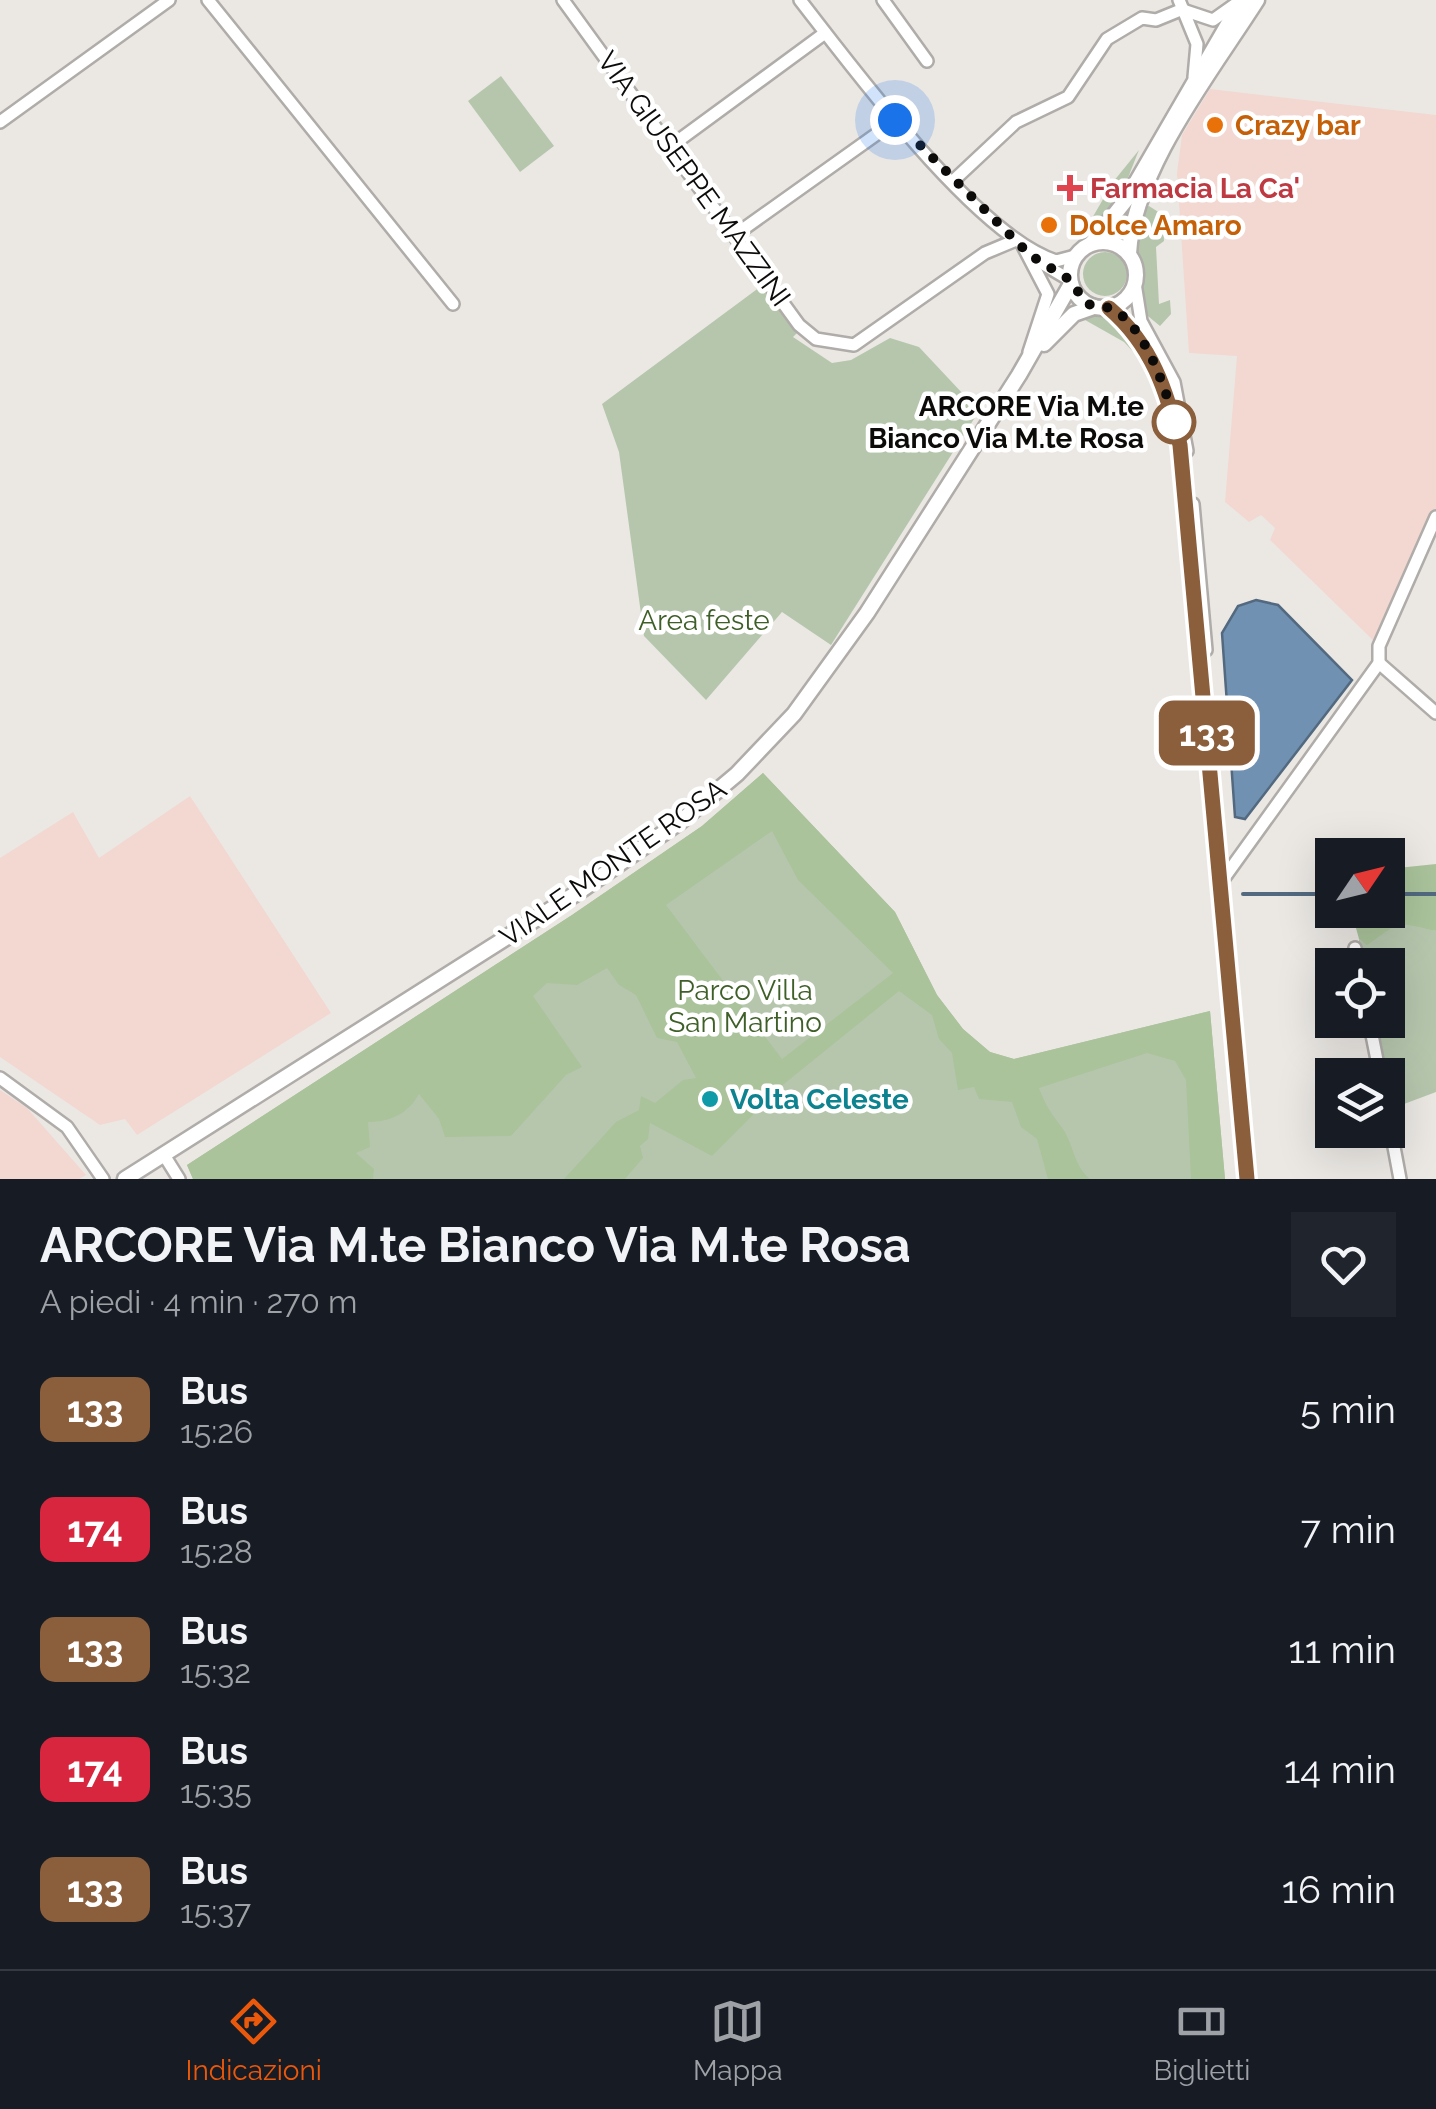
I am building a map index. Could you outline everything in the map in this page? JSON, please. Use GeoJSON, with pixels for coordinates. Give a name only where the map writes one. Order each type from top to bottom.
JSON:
{"type":"FeatureCollection","features":[{"type":"Feature","properties":{"kind":"main road"},"geometry":{"type":"LineString","coordinates":[[1075,256],[1091,244],[1126,200],[1241,0]]}},
{"type":"Feature","properties":{"kind":"main road"},"geometry":{"type":"LineString","coordinates":[[1135,284],[1129,254],[1134,206],[1171,138],[1257,0]]}},
{"type":"Feature","properties":{"kind":"main road"},"geometry":{"type":"LineString","coordinates":[[1091,244],[1112,242],[1129,254]]}},
{"type":"Feature","properties":{"kind":"main road","name":"VIALE MONTE ROSA"},"geometry":{"type":"LineString","coordinates":[[125,1179],[593,883],[738,774],[776,737],[826,672],[1019,375],[1071,282],[1075,256]]}},
{"type":"Feature","properties":{"kind":"main road"},"geometry":{"type":"LineString","coordinates":[[1071,282],[1078,297],[1102,307]]}},
{"type":"Feature","properties":{"kind":"main road","name":"VIALE MONTE ROSA"},"geometry":{"type":"LineString","coordinates":[[1019,375],[1063,323],[1126,299],[1135,284]]}},
{"type":"Feature","properties":{"kind":"street"},"geometry":{"type":"LineString","coordinates":[[0,122],[169,0]]}},
{"type":"Feature","properties":{"kind":"street"},"geometry":{"type":"LineString","coordinates":[[208,0],[453,304]]}},
{"type":"Feature","properties":{"kind":"street","name":"VIA GIUSEPPE MAZZINI"},"geometry":{"type":"LineString","coordinates":[[563,0],[799,325],[816,339],[854,345],[875,334],[985,253],[1023,247]]}},
{"type":"Feature","properties":{"kind":"street"},"geometry":{"type":"LineString","coordinates":[[800,0],[895,120],[953,181],[1023,247],[1071,282]]}},
{"type":"Feature","properties":{"kind":"street"},"geometry":{"type":"LineString","coordinates":[[883,0],[927,61]]}},
{"type":"Feature","properties":{"kind":"street"},"geometry":{"type":"LineString","coordinates":[[1181,5],[1214,20],[1241,0]]}},
{"type":"Feature","properties":{"kind":"street"},"geometry":{"type":"LineString","coordinates":[[1181,5],[1196,44],[1192,81]]}},
{"type":"Feature","properties":{"kind":"street"},"geometry":{"type":"LineString","coordinates":[[953,181],[1016,122],[1068,97],[1108,39],[1142,18],[1156,20],[1181,5]]}},
{"type":"Feature","properties":{"kind":"street"},"geometry":{"type":"LineString","coordinates":[[670,146],[825,32]]}},
{"type":"Feature","properties":{"kind":"street"},"geometry":{"type":"LineString","coordinates":[[735,236],[895,120]]}},
{"type":"Feature","properties":{"kind":"street"},"geometry":{"type":"LineString","coordinates":[[1023,247],[1056,261],[1075,256]]}},
{"type":"Feature","properties":{"kind":"street"},"geometry":{"type":"LineString","coordinates":[[1023,247],[1048,300],[1027,361]]}},
{"type":"Feature","properties":{"kind":"street"},"geometry":{"type":"LineString","coordinates":[[1135,284],[1140,320],[1168,366],[1186,434],[1204,595],[1204,704]]}},
{"type":"Feature","properties":{"kind":"street"},"geometry":{"type":"LineString","coordinates":[[1102,307],[1142,342],[1172,415],[1182,465],[1246,1176]]}},
{"type":"Feature","properties":{"kind":"street"},"geometry":{"type":"LineString","coordinates":[[1220,885],[1379,663],[1379,646],[1436,517]]}},
{"type":"Feature","properties":{"kind":"street"},"geometry":{"type":"LineString","coordinates":[[1379,663],[1436,713]]}},
{"type":"Feature","properties":{"kind":"street"},"geometry":{"type":"LineString","coordinates":[[0,1078],[66,1127],[103,1179]]}},
{"type":"Feature","properties":{"kind":"street"},"geometry":{"type":"LineString","coordinates":[[1394,1148],[1400,1179]]}},
{"type":"Feature","properties":{"kind":"street"},"geometry":{"type":"LineString","coordinates":[[164,1155],[179,1179]]}},
{"type":"Feature","properties":{"kind":"shaded area"},"geometry":{"type":"Polygon","coordinates":[[[1210,89],[1436,115],[1436,517],[1379,646],[1270,540],[1275,528],[1261,515],[1249,522],[1225,502],[1237,356],[1189,353],[1177,173],[1182,135],[1210,89]]]}},
{"type":"Feature","properties":{"kind":"shaded area"},"geometry":{"type":"Polygon","coordinates":[[[190,796],[331,1013],[137,1135],[125,1119],[100,1125],[0,1057],[0,858],[73,812],[99,858],[190,796]]]}},
{"type":"Feature","properties":{"kind":"shaded area"},"geometry":{"type":"Polygon","coordinates":[[[0,1090],[27,1108],[86,1175],[79,1179],[0,1179],[0,1090]]]}},
{"type":"Feature","properties":{"kind":"green space"},"geometry":{"type":"Polygon","coordinates":[[[501,76],[554,146],[520,172],[468,101],[501,76]]]}},
{"type":"Feature","properties":{"kind":"green space"},"geometry":{"type":"Polygon","coordinates":[[[1139,150],[1110,213],[1092,233],[1080,239],[1113,182],[1139,150]]]}},
{"type":"Feature","properties":{"kind":"green space"},"geometry":{"type":"Polygon","coordinates":[[[1149,206],[1163,215],[1164,241],[1156,247],[1159,304],[1170,300],[1171,314],[1160,326],[1143,312],[1144,273],[1136,247],[1143,208],[1149,206]]]}},
{"type":"Feature","properties":{"kind":"green space"},"geometry":{"type":"Polygon","coordinates":[[[1105,252],[1121,258],[1127,274],[1121,290],[1105,296],[1089,290],[1083,274],[1089,258],[1105,252]]]}},
{"type":"Feature","properties":{"kind":"green space","name":"Area feste"},"geometry":{"type":"Polygon","coordinates":[[[764,284],[800,330],[793,337],[832,363],[851,360],[890,338],[919,347],[979,411],[831,645],[782,612],[706,700],[644,636],[619,452],[602,404],[764,284]]]}},
{"type":"Feature","properties":{"kind":"green space"},"geometry":{"type":"Polygon","coordinates":[[[1092,311],[1116,321],[1145,355],[1140,359],[1124,342],[1078,316],[1092,311]]]}},
{"type":"Feature","properties":{"kind":"green space","name":"Parco Villa San Martino"},"geometry":{"type":"Polygon","coordinates":[[[763,773],[895,912],[937,995],[963,1029],[990,1052],[1014,1059],[1210,1011],[1225,1179],[193,1179],[187,1165],[572,915],[702,826],[763,773]]]}},
{"type":"Feature","properties":{"kind":"green space"},"geometry":{"type":"Polygon","coordinates":[[[763,773],[895,912],[937,995],[963,1029],[990,1052],[1014,1059],[1210,1011],[1225,1179],[1191,1179],[1186,1080],[1175,1061],[1147,1053],[1039,1088],[1090,1179],[1048,1179],[1037,1139],[1021,1127],[1012,1102],[979,1099],[974,1087],[958,1090],[952,1053],[939,1039],[932,1015],[899,991],[784,1084],[712,1156],[650,1123],[648,1139],[640,1146],[643,1158],[625,1179],[564,1179],[616,1122],[639,1110],[641,1096],[655,1103],[683,1080],[696,1078],[677,1042],[657,1038],[636,995],[619,985],[607,968],[577,985],[547,983],[533,996],[582,1067],[566,1075],[511,1136],[445,1137],[439,1119],[419,1094],[398,1116],[368,1122],[370,1147],[356,1153],[374,1169],[373,1179],[193,1179],[187,1165],[702,826],[763,773]],[[772,831],[666,905],[782,1059],[893,973],[798,880],[772,831]]]}},
{"type":"Feature","properties":{"kind":"green space"},"geometry":{"type":"Polygon","coordinates":[[[1436,864],[1436,931],[1405,925],[1405,867],[1436,864]]]}},
{"type":"Feature","properties":{"kind":"green space"},"geometry":{"type":"Polygon","coordinates":[[[1405,922],[1436,931],[1436,1092],[1405,1104],[1405,1058],[1377,1058],[1373,1038],[1405,1038],[1405,948],[1359,948],[1359,939],[1367,944],[1388,928],[1405,928],[1405,922]]]}},
{"type":"Feature","properties":{"kind":"green space"},"geometry":{"type":"Polygon","coordinates":[[[1356,928],[1392,928],[1367,945],[1359,939],[1356,928]]]}},
{"type":"Feature","properties":{"kind":"water"},"geometry":{"type":"Polygon","coordinates":[[[1256,600],[1278,605],[1352,680],[1245,819],[1235,817],[1222,633],[1238,606],[1256,600]]]}},
{"type":"Feature","properties":{"kind":"waterway"},"geometry":{"type":"LineString","coordinates":[[1243,894],[1315,894]]}},
{"type":"Feature","properties":{"kind":"waterway"},"geometry":{"type":"LineString","coordinates":[[1405,894],[1436,894]]}},
{"type":"Feature","properties":{"kind":"bus line","name":"133"},"geometry":{"type":"LineString","coordinates":[[1109,308],[1132,329],[1154,363],[1180,445],[1247,1179]]}},
{"type":"Feature","properties":{"kind":"place","name":"Crazy bar"},"geometry":{"type":"Point","coordinates":[1215,125]}},
{"type":"Feature","properties":{"kind":"place","name":"Farmacia La Ca'"},"geometry":{"type":"Point","coordinates":[1070,188]}},
{"type":"Feature","properties":{"kind":"place","name":"Dolce Amaro"},"geometry":{"type":"Point","coordinates":[1049,225]}},
{"type":"Feature","properties":{"kind":"place","name":"ARCORE Via M.te Bianco Via M.te Rosa"},"geometry":{"type":"Point","coordinates":[1174,422]}},
{"type":"Feature","properties":{"kind":"place","name":"Volta Celeste"},"geometry":{"type":"Point","coordinates":[710,1099]}},
{"type":"Feature","properties":{"kind":"route"},"geometry":{"type":"LineString","coordinates":[[895,120],[1030,255],[1070,280],[1073,290],[1086,303],[1109,308],[1132,329],[1154,363],[1174,422]]}}]}
